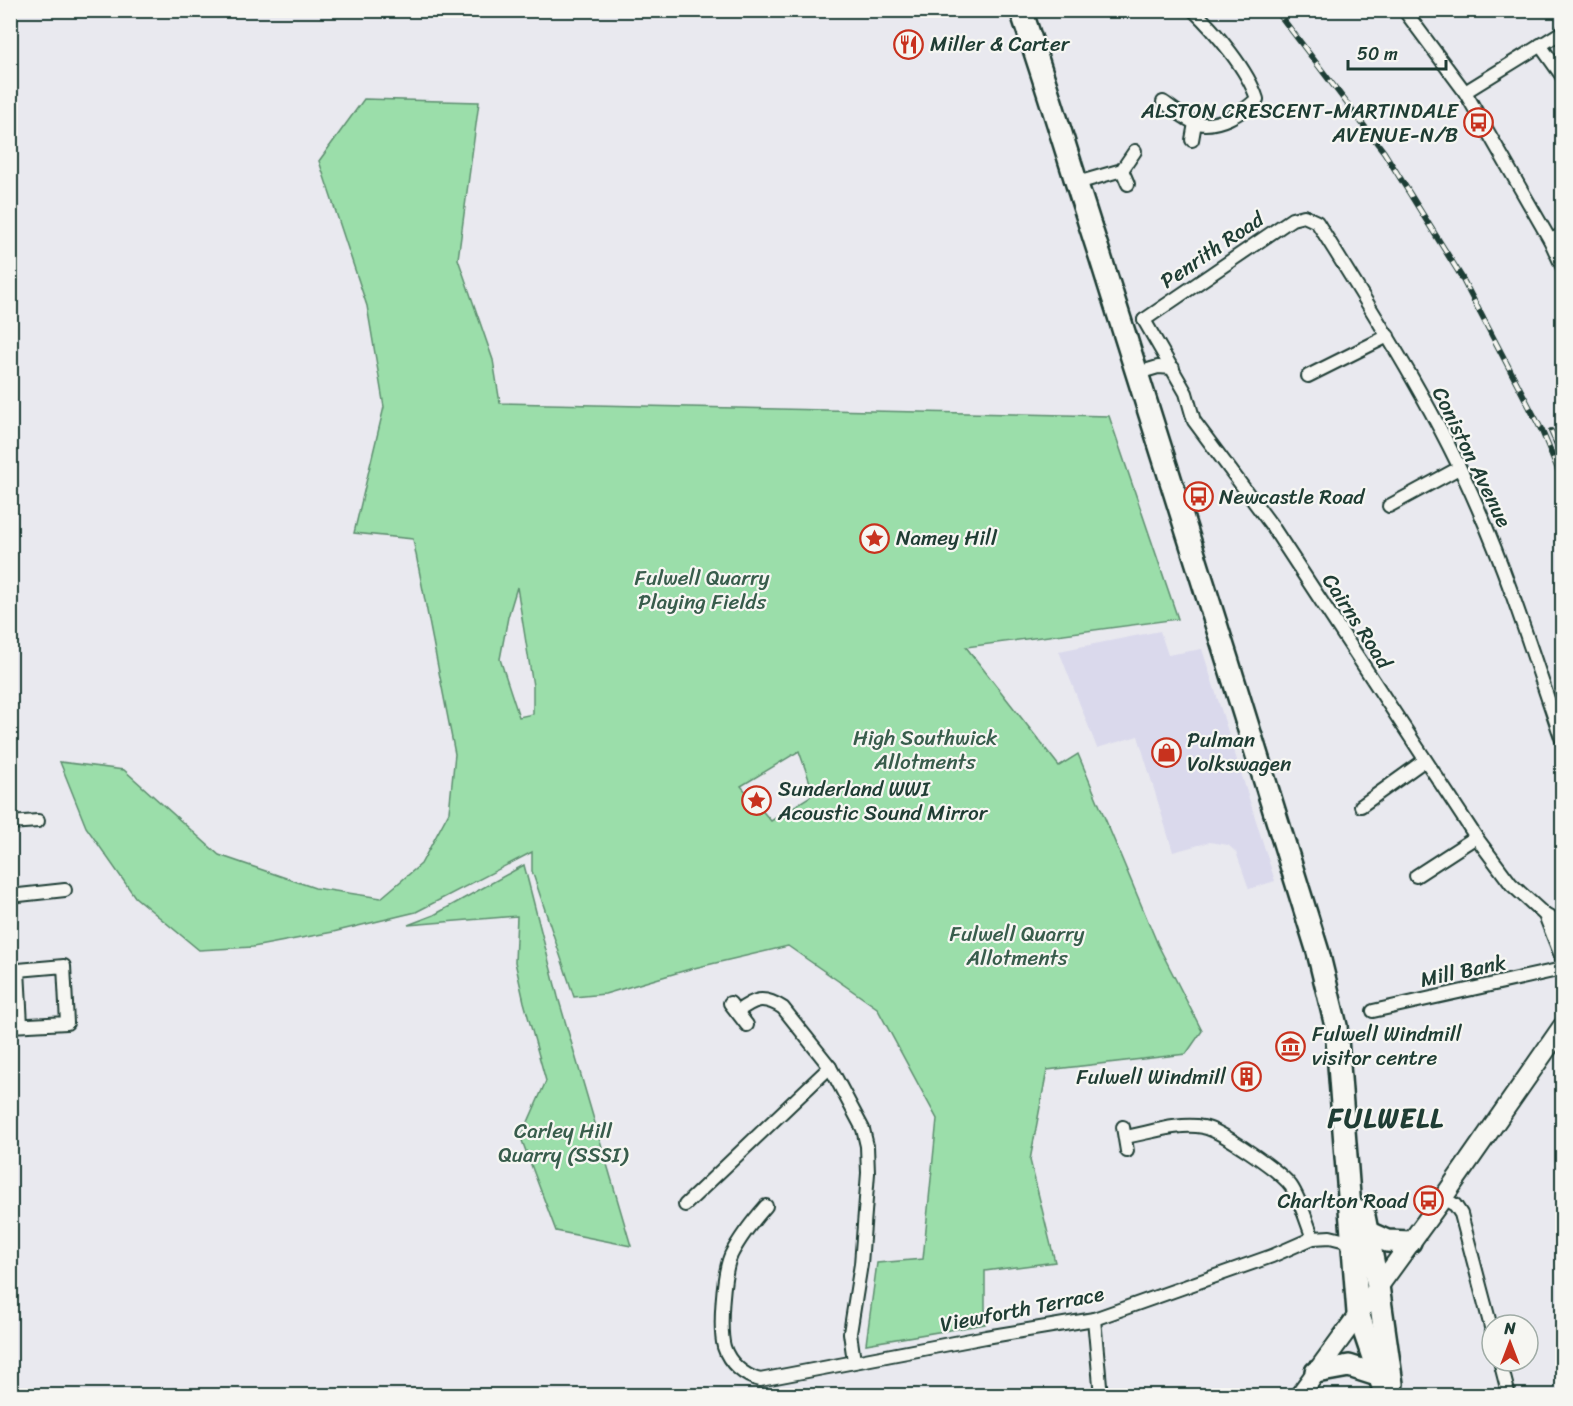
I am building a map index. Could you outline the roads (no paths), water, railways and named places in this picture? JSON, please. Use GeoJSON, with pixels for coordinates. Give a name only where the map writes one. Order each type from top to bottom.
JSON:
{"type":"FeatureCollection","features":[{"type":"Feature","properties":{"kind":"highway"},"geometry":{"type":"LineString","coordinates":[[1021,10],[1138,373],[1318,952],[1336,1026],[1347,1143],[1360,1238],[1358,1313],[1383,1386]]}},
{"type":"Feature","properties":{"kind":"highway"},"geometry":{"type":"LineString","coordinates":[[1360,1238],[1410,1242]]}},
{"type":"Feature","properties":{"kind":"highway"},"geometry":{"type":"LineString","coordinates":[[1360,1238],[1378,1286],[1393,1395]]}},
{"type":"Feature","properties":{"kind":"highway"},"geometry":{"type":"LineString","coordinates":[[1316,1372],[1349,1366],[1383,1386]]}},
{"type":"Feature","properties":{"kind":"main road"},"geometry":{"type":"LineString","coordinates":[[1299,1395],[1443,1198],[1563,1027]]}},
{"type":"Feature","properties":{"kind":"street"},"geometry":{"type":"LineString","coordinates":[[1163,102],[1195,123],[1216,123],[1244,111],[1257,99],[1252,83],[1207,23],[1193,10]]}},
{"type":"Feature","properties":{"kind":"street"},"geometry":{"type":"LineString","coordinates":[[1423,10],[1408,15],[1465,92],[1563,266]]}},
{"type":"Feature","properties":{"kind":"street"},"geometry":{"type":"LineString","coordinates":[[1465,92],[1563,32]]}},
{"type":"Feature","properties":{"kind":"street"},"geometry":{"type":"LineString","coordinates":[[1540,45],[1563,76]]}},
{"type":"Feature","properties":{"kind":"street"},"geometry":{"type":"LineString","coordinates":[[1192,140],[1195,123]]}},
{"type":"Feature","properties":{"kind":"street"},"geometry":{"type":"LineString","coordinates":[[1077,183],[1122,170],[1135,151]]}},
{"type":"Feature","properties":{"kind":"street"},"geometry":{"type":"LineString","coordinates":[[1122,170],[1128,184]]}},
{"type":"Feature","properties":{"kind":"street","name":"Penrith Road"},"geometry":{"type":"LineString","coordinates":[[1144,320],[1292,219],[1304,216]]}},
{"type":"Feature","properties":{"kind":"street","name":"Coniston Avenue"},"geometry":{"type":"LineString","coordinates":[[1304,216],[1317,222],[1388,336],[1428,407],[1478,506],[1504,572],[1563,740]]}},
{"type":"Feature","properties":{"kind":"street"},"geometry":{"type":"LineString","coordinates":[[1550,240],[1563,235]]}},
{"type":"Feature","properties":{"kind":"street"},"geometry":{"type":"LineString","coordinates":[[1120,318],[1144,320]]}},
{"type":"Feature","properties":{"kind":"street","name":"Cairns Road"},"geometry":{"type":"LineString","coordinates":[[1144,320],[1186,393],[1194,421],[1272,526],[1476,837],[1511,884],[1545,915],[1563,924]]}},
{"type":"Feature","properties":{"kind":"street"},"geometry":{"type":"LineString","coordinates":[[1308,376],[1388,336]]}},
{"type":"Feature","properties":{"kind":"street"},"geometry":{"type":"LineString","coordinates":[[1138,373],[1158,367],[1173,368]]}},
{"type":"Feature","properties":{"kind":"street"},"geometry":{"type":"LineString","coordinates":[[1389,506],[1458,468]]}},
{"type":"Feature","properties":{"kind":"street"},"geometry":{"type":"LineString","coordinates":[[1361,806],[1425,760]]}},
{"type":"Feature","properties":{"kind":"street"},"geometry":{"type":"LineString","coordinates":[[10,823],[38,821]]}},
{"type":"Feature","properties":{"kind":"street"},"geometry":{"type":"LineString","coordinates":[[1416,876],[1476,837]]}},
{"type":"Feature","properties":{"kind":"street"},"geometry":{"type":"LineString","coordinates":[[10,897],[65,890]]}},
{"type":"Feature","properties":{"kind":"street","name":"Cairns Road"},"geometry":{"type":"LineString","coordinates":[[1545,915],[1563,958]]}},
{"type":"Feature","properties":{"kind":"street"},"geometry":{"type":"LineString","coordinates":[[64,966],[67,1023],[16,1026],[18,970],[64,966]]}},
{"type":"Feature","properties":{"kind":"street","name":"Mill Bank"},"geometry":{"type":"LineString","coordinates":[[1373,1011],[1563,969]]}},
{"type":"Feature","properties":{"kind":"street"},"geometry":{"type":"LineString","coordinates":[[747,1024],[734,1008],[753,1000],[763,999],[783,1008],[830,1067],[863,1129],[867,1146],[868,1173],[861,1264],[850,1333],[854,1361]]}},
{"type":"Feature","properties":{"kind":"street"},"geometry":{"type":"LineString","coordinates":[[685,1205],[830,1067]]}},
{"type":"Feature","properties":{"kind":"street"},"geometry":{"type":"LineString","coordinates":[[1127,1151],[1124,1132],[1183,1126],[1202,1126],[1218,1131],[1287,1181],[1292,1187],[1313,1238]]}},
{"type":"Feature","properties":{"kind":"street"},"geometry":{"type":"LineString","coordinates":[[1443,1198],[1455,1205],[1461,1214],[1487,1313]]}},
{"type":"Feature","properties":{"kind":"street","name":"Viewforth Terrace"},"geometry":{"type":"LineString","coordinates":[[765,1206],[744,1232],[730,1257],[724,1277],[722,1299],[724,1346],[731,1361],[743,1373],[760,1380],[854,1361],[1094,1319],[1272,1256],[1313,1238],[1360,1238]]}},
{"type":"Feature","properties":{"kind":"street"},"geometry":{"type":"LineString","coordinates":[[1094,1319],[1101,1395]]}},
{"type":"Feature","properties":{"kind":"street"},"geometry":{"type":"LineString","coordinates":[[1503,1373],[1509,1395]]}},
{"type":"Feature","properties":{"kind":"railway"},"geometry":{"type":"LineString","coordinates":[[1276,10],[1384,152],[1461,276],[1542,431],[1562,479]]}},
{"type":"Feature","properties":{"kind":"railway"},"geometry":{"type":"LineString","coordinates":[[1551,431],[1562,456]]}},
{"type":"Feature","properties":{"kind":"place","name":"Miller & Carter"},"geometry":{"type":"Point","coordinates":[909,44]}},
{"type":"Feature","properties":{"kind":"place","name":"ALSTON CRESCENT-MARTINDALE AVENUE-N/B"},"geometry":{"type":"Point","coordinates":[1479,123]}},
{"type":"Feature","properties":{"kind":"place","name":"Newcastle Road"},"geometry":{"type":"Point","coordinates":[1198,497]}},
{"type":"Feature","properties":{"kind":"place","name":"Namey Hill"},"geometry":{"type":"Point","coordinates":[875,538]}},
{"type":"Feature","properties":{"kind":"place","name":"Pulman Volkswagen"},"geometry":{"type":"Point","coordinates":[1166,752]}},
{"type":"Feature","properties":{"kind":"place","name":"Sunderland WWI Acoustic Sound Mirror"},"geometry":{"type":"Point","coordinates":[757,801]}},
{"type":"Feature","properties":{"kind":"place","name":"Fulwell Windmill visitor centre"},"geometry":{"type":"Point","coordinates":[1291,1046]}},
{"type":"Feature","properties":{"kind":"place","name":"Fulwell Windmill"},"geometry":{"type":"Point","coordinates":[1247,1077]}},
{"type":"Feature","properties":{"kind":"place","name":"Charlton Road"},"geometry":{"type":"Point","coordinates":[1429,1201]}},
{"type":"Feature","properties":{"kind":"district","name":"FULWELL"},"geometry":{"type":"Point","coordinates":[1386,1118]}},
{"type":"Feature","properties":{"kind":"park label","name":"Fulwell Quarry Playing Fields"},"geometry":{"type":"Point","coordinates":[702,590]}},
{"type":"Feature","properties":{"kind":"park label","name":"High Southwick Allotments"},"geometry":{"type":"Point","coordinates":[925,750]}},
{"type":"Feature","properties":{"kind":"park label","name":"Fulwell Quarry Allotments"},"geometry":{"type":"Point","coordinates":[1017,946]}},
{"type":"Feature","properties":{"kind":"park label","name":"Carley Hill Quarry (SSSI)"},"geometry":{"type":"Point","coordinates":[563,1143]}}]}
